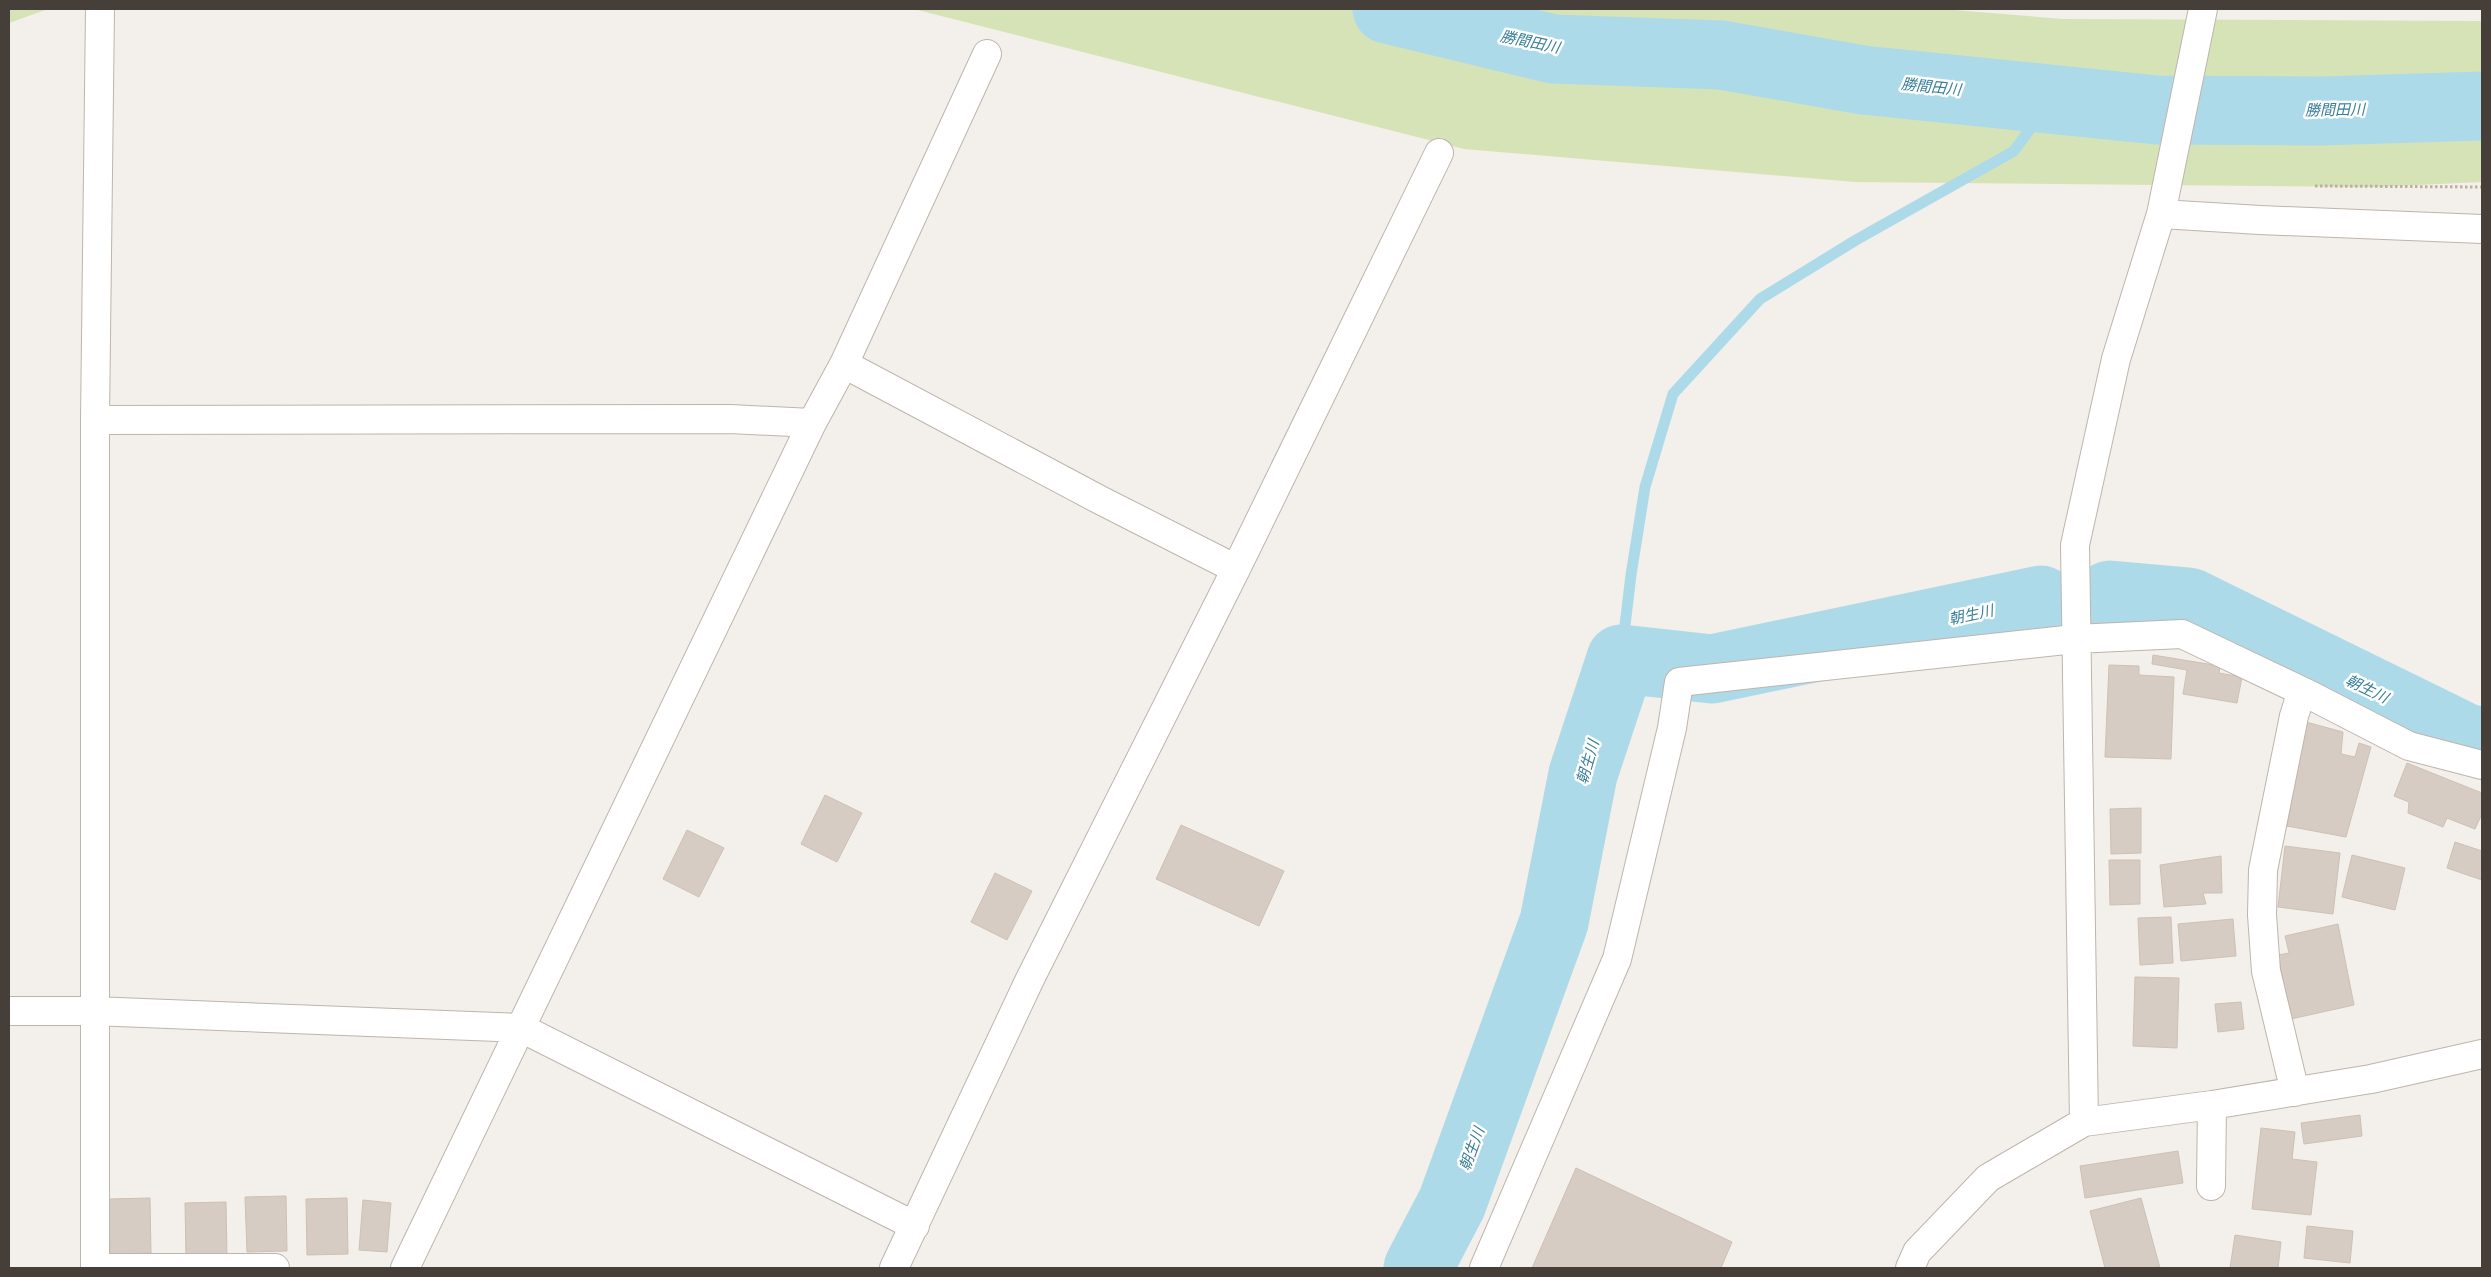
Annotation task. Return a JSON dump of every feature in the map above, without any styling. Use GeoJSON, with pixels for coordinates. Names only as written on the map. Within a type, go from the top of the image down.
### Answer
{"type":"FeatureCollection","features":[{"type":"Feature","properties":{"kind":"street"},"geometry":{"type":"LineString","coordinates":[[100,9],[95,420],[95,1268],[275,1268]]}},
{"type":"Feature","properties":{"kind":"street"},"geometry":{"type":"LineString","coordinates":[[2084,1122],[2075,545],[2116,358],[2161,214],[2203,9]]}},
{"type":"Feature","properties":{"kind":"street"},"geometry":{"type":"LineString","coordinates":[[405,1268],[812,423],[844,364],[987,54]]}},
{"type":"Feature","properties":{"kind":"street"},"geometry":{"type":"LineString","coordinates":[[894,1268],[1034,970],[1236,569],[1439,153]]}},
{"type":"Feature","properties":{"kind":"street"},"geometry":{"type":"LineString","coordinates":[[2161,214],[2482,229]]}},
{"type":"Feature","properties":{"kind":"street"},"geometry":{"type":"LineString","coordinates":[[844,364],[1102,501],[1236,569]]}},
{"type":"Feature","properties":{"kind":"street"},"geometry":{"type":"LineString","coordinates":[[95,420],[730,419],[812,423]]}},
{"type":"Feature","properties":{"kind":"street"},"geometry":{"type":"LineString","coordinates":[[1484,1268],[1616,959],[1672,728],[1679,682],[2075,639],[2182,634],[2302,691],[2409,746],[2482,765]]}},
{"type":"Feature","properties":{"kind":"street"},"geometry":{"type":"LineString","coordinates":[[2294,1092],[2266,972],[2262,915],[2263,870],[2294,716],[2302,691]]}},
{"type":"Feature","properties":{"kind":"street"},"geometry":{"type":"LineString","coordinates":[[9,1011],[94,1011],[521,1028],[915,1226]]}},
{"type":"Feature","properties":{"kind":"street"},"geometry":{"type":"LineString","coordinates":[[1910,1268],[1917,1252],[1988,1178],[2084,1122],[2294,1092],[2370,1079],[2482,1054]]}},
{"type":"Feature","properties":{"kind":"street"},"geometry":{"type":"LineString","coordinates":[[2211,1186],[2212,1105]]}},
{"type":"Feature","properties":{"kind":"green space"},"geometry":{"type":"Polygon","coordinates":[[[9,9],[48,9],[9,23],[9,9]]]}},
{"type":"Feature","properties":{"kind":"green space"},"geometry":{"type":"Polygon","coordinates":[[[914,9],[1942,9],[2063,19],[2482,21],[2482,182],[2372,187],[1855,182],[1464,149],[914,9]]]}},
{"type":"Feature","properties":{"kind":"building"},"geometry":{"type":"Polygon","coordinates":[[[2153,655],[2220,666],[2219,673],[2242,677],[2237,703],[2183,694],[2187,670],[2152,664],[2153,655]]]}},
{"type":"Feature","properties":{"kind":"building"},"geometry":{"type":"Polygon","coordinates":[[[2109,665],[2139,666],[2139,675],[2174,677],[2171,759],[2105,757],[2109,665]]]}},
{"type":"Feature","properties":{"kind":"building"},"geometry":{"type":"Polygon","coordinates":[[[2306,722],[2343,732],[2341,754],[2355,757],[2359,743],[2371,747],[2346,837],[2287,826],[2306,722]]]}},
{"type":"Feature","properties":{"kind":"building"},"geometry":{"type":"Polygon","coordinates":[[[2407,763],[2482,793],[2482,816],[2475,829],[2447,818],[2443,827],[2408,813],[2409,802],[2394,796],[2407,763]]]}},
{"type":"Feature","properties":{"kind":"building"},"geometry":{"type":"Polygon","coordinates":[[[825,795],[862,813],[837,862],[801,844],[825,795]]]}},
{"type":"Feature","properties":{"kind":"building"},"geometry":{"type":"Polygon","coordinates":[[[2141,808],[2141,853],[2111,854],[2110,809],[2141,808]]]}},
{"type":"Feature","properties":{"kind":"building"},"geometry":{"type":"Polygon","coordinates":[[[1181,825],[1284,871],[1259,926],[1156,879],[1181,825]]]}},
{"type":"Feature","properties":{"kind":"building"},"geometry":{"type":"Polygon","coordinates":[[[687,830],[724,848],[699,897],[663,879],[687,830]]]}},
{"type":"Feature","properties":{"kind":"building"},"geometry":{"type":"Polygon","coordinates":[[[2455,842],[2482,851],[2482,880],[2447,868],[2455,842]]]}},
{"type":"Feature","properties":{"kind":"building"},"geometry":{"type":"Polygon","coordinates":[[[2285,846],[2340,853],[2333,914],[2278,907],[2285,846]]]}},
{"type":"Feature","properties":{"kind":"building"},"geometry":{"type":"Polygon","coordinates":[[[2352,855],[2405,868],[2395,910],[2342,897],[2352,855]]]}},
{"type":"Feature","properties":{"kind":"building"},"geometry":{"type":"Polygon","coordinates":[[[2221,856],[2222,893],[2203,893],[2206,904],[2164,907],[2160,865],[2221,856]]]}},
{"type":"Feature","properties":{"kind":"building"},"geometry":{"type":"Polygon","coordinates":[[[2109,860],[2140,860],[2140,904],[2110,905],[2109,860]]]}},
{"type":"Feature","properties":{"kind":"building"},"geometry":{"type":"Polygon","coordinates":[[[995,873],[1032,891],[1007,940],[971,922],[995,873]]]}},
{"type":"Feature","properties":{"kind":"building"},"geometry":{"type":"Polygon","coordinates":[[[2171,917],[2173,963],[2140,965],[2138,918],[2171,917]]]}},
{"type":"Feature","properties":{"kind":"building"},"geometry":{"type":"Polygon","coordinates":[[[2233,919],[2236,956],[2181,961],[2178,924],[2233,919]]]}},
{"type":"Feature","properties":{"kind":"building"},"geometry":{"type":"Polygon","coordinates":[[[2338,924],[2354,1005],[2291,1019],[2278,955],[2289,953],[2285,936],[2338,924]]]}},
{"type":"Feature","properties":{"kind":"building"},"geometry":{"type":"Polygon","coordinates":[[[2135,977],[2179,978],[2177,1048],[2133,1046],[2135,977]]]}},
{"type":"Feature","properties":{"kind":"building"},"geometry":{"type":"Polygon","coordinates":[[[2241,1002],[2244,1029],[2218,1032],[2215,1004],[2241,1002]]]}},
{"type":"Feature","properties":{"kind":"building"},"geometry":{"type":"Polygon","coordinates":[[[2360,1115],[2362,1136],[2304,1144],[2301,1123],[2360,1115]]]}},
{"type":"Feature","properties":{"kind":"building"},"geometry":{"type":"Polygon","coordinates":[[[2261,1128],[2295,1132],[2292,1159],[2317,1162],[2311,1215],[2252,1209],[2261,1128]]]}},
{"type":"Feature","properties":{"kind":"building"},"geometry":{"type":"Polygon","coordinates":[[[2178,1151],[2183,1183],[2085,1198],[2080,1166],[2178,1151]]]}},
{"type":"Feature","properties":{"kind":"building"},"geometry":{"type":"Polygon","coordinates":[[[1576,1168],[1732,1242],[1721,1268],[1532,1268],[1576,1168]]]}},
{"type":"Feature","properties":{"kind":"building"},"geometry":{"type":"Polygon","coordinates":[[[286,1196],[287,1251],[247,1252],[245,1197],[286,1196]]]}},
{"type":"Feature","properties":{"kind":"building"},"geometry":{"type":"Polygon","coordinates":[[[150,1198],[151,1253],[110,1254],[109,1199],[150,1198]]]}},
{"type":"Feature","properties":{"kind":"building"},"geometry":{"type":"Polygon","coordinates":[[[347,1198],[348,1254],[307,1255],[306,1199],[347,1198]]]}},
{"type":"Feature","properties":{"kind":"building"},"geometry":{"type":"Polygon","coordinates":[[[2141,1198],[2160,1268],[2105,1268],[2090,1211],[2141,1198]]]}},
{"type":"Feature","properties":{"kind":"building"},"geometry":{"type":"Polygon","coordinates":[[[363,1200],[391,1203],[387,1252],[359,1250],[363,1200]]]}},
{"type":"Feature","properties":{"kind":"building"},"geometry":{"type":"Polygon","coordinates":[[[226,1202],[227,1258],[186,1259],[185,1203],[226,1202]]]}},
{"type":"Feature","properties":{"kind":"building"},"geometry":{"type":"Polygon","coordinates":[[[2307,1226],[2353,1231],[2350,1263],[2304,1258],[2307,1226]]]}},
{"type":"Feature","properties":{"kind":"building"},"geometry":{"type":"Polygon","coordinates":[[[2235,1235],[2281,1242],[2278,1268],[2230,1268],[2235,1235]]]}},
{"type":"Feature","properties":{"kind":"waterway","name":"勝間田川"},"geometry":{"type":"LineString","coordinates":[[1387,9],[1553,49],[1721,55],[1863,80],[2157,110],[2322,111],[2482,106]]}},
{"type":"Feature","properties":{"kind":"waterway"},"geometry":{"type":"LineString","coordinates":[[1621,659],[1631,575],[1645,487],[1673,394],[1760,299],[1856,240],[2014,151],[2052,99]]}},
{"type":"Feature","properties":{"kind":"waterway","name":"朝生川"},"geometry":{"type":"LineString","coordinates":[[2110,595],[2189,602],[2468,739],[2482,741]]}},
{"type":"Feature","properties":{"kind":"waterway","name":"朝生川"},"geometry":{"type":"LineString","coordinates":[[1418,1268],[1452,1203],[1554,922],[1583,774],[1621,659],[1712,669],[2041,600]]}}]}
